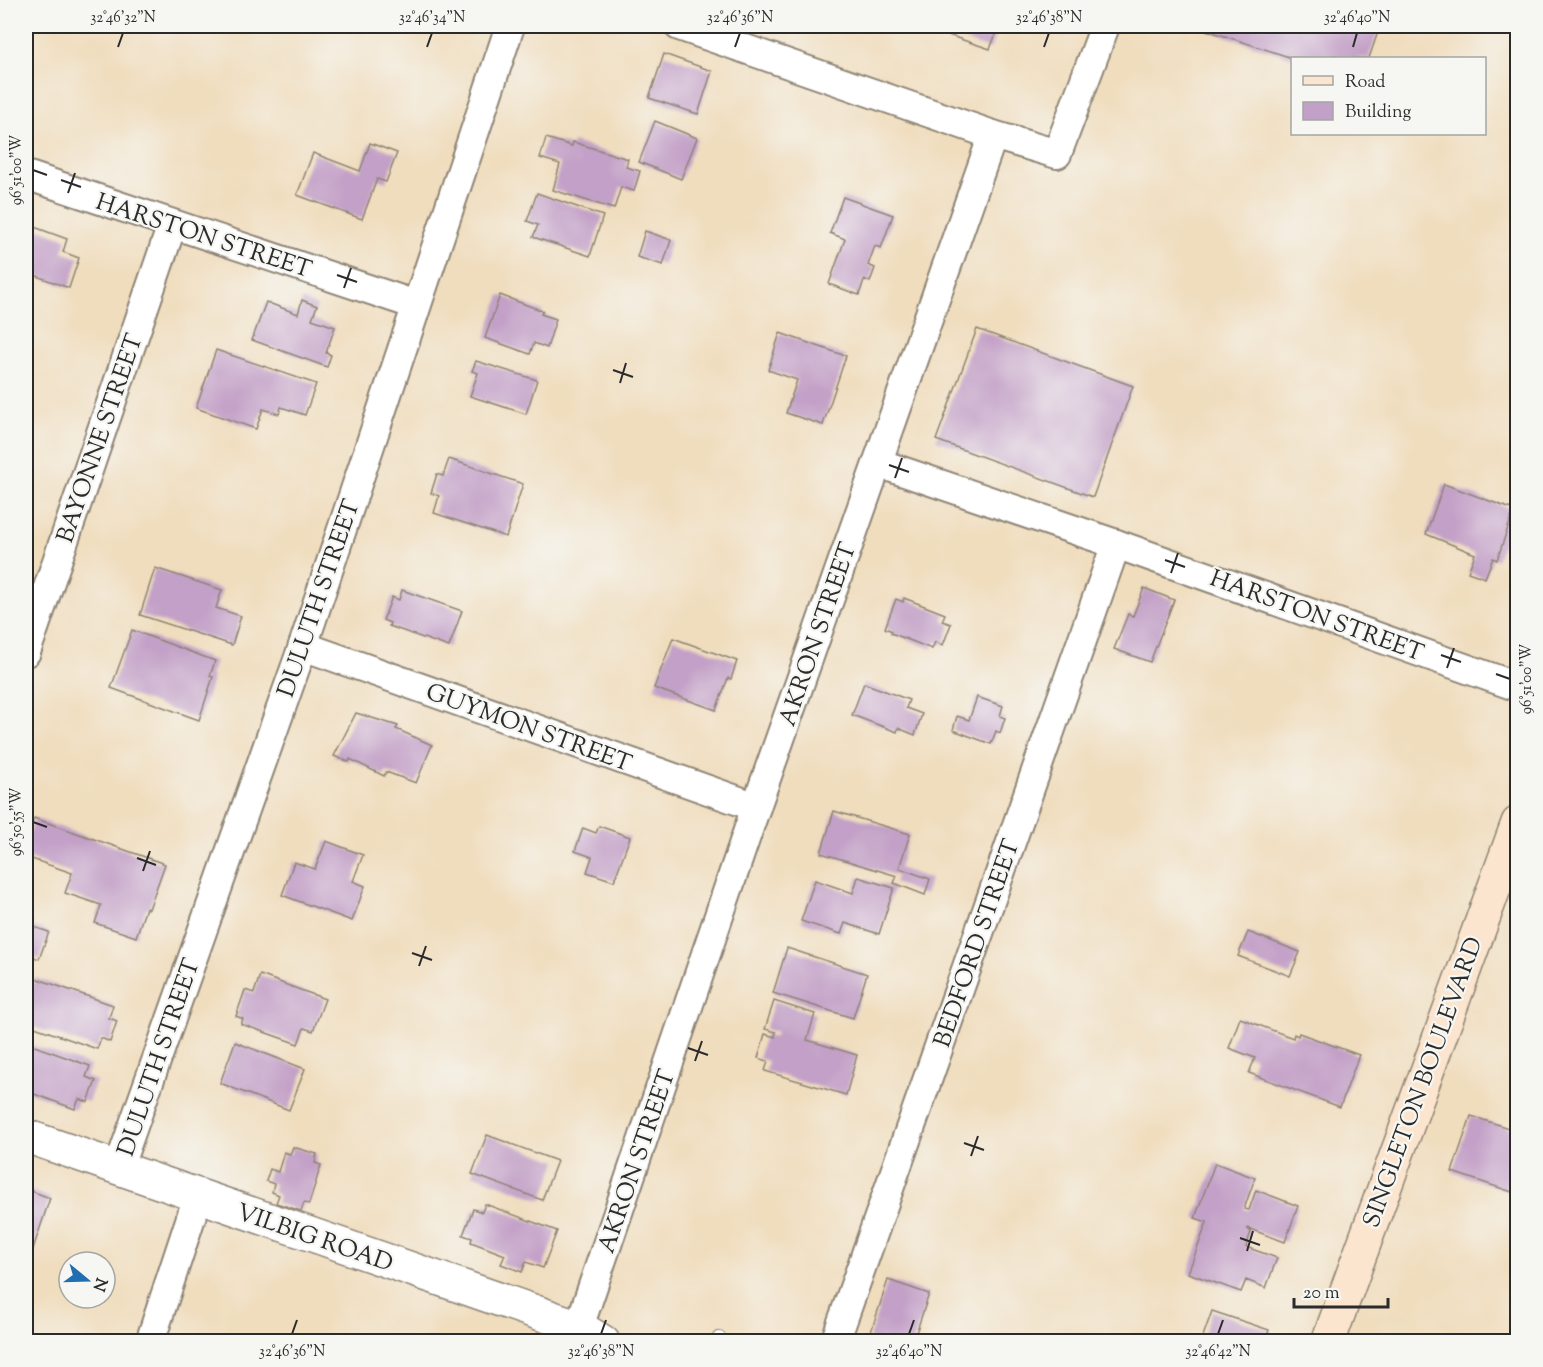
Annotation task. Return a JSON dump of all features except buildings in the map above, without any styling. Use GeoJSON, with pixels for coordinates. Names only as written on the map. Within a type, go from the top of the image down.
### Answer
{"type":"FeatureCollection","features":[{"type":"Feature","properties":{"kind":"main road","name":"SINGLETON BOULEVARD"},"geometry":{"type":"LineString","coordinates":[[1328,1341],[1518,823]]}},
{"type":"Feature","properties":{"kind":"street","name":"DULUTH STREET"},"geometry":{"type":"LineString","coordinates":[[118,1169],[303,646],[510,26]]}},
{"type":"Feature","properties":{"kind":"street"},"geometry":{"type":"LineString","coordinates":[[679,26],[993,135],[1057,154],[1105,26]]}},
{"type":"Feature","properties":{"kind":"street","name":"AKRON STREET"},"geometry":{"type":"LineString","coordinates":[[591,1334],[756,807],[993,135]]}},
{"type":"Feature","properties":{"kind":"street","name":"HARSTON STREET"},"geometry":{"type":"LineString","coordinates":[[26,175],[416,305]]}},
{"type":"Feature","properties":{"kind":"street","name":"BAYONNE STREET"},"geometry":{"type":"LineString","coordinates":[[26,651],[172,225]]}},
{"type":"Feature","properties":{"kind":"street","name":"HARSTON STREET"},"geometry":{"type":"LineString","coordinates":[[878,463],[1116,543],[1518,687]]}},
{"type":"Feature","properties":{"kind":"street","name":"BEDFORD STREET"},"geometry":{"type":"LineString","coordinates":[[835,1341],[1116,543]]}},
{"type":"Feature","properties":{"kind":"street","name":"GUYMON STREET"},"geometry":{"type":"LineString","coordinates":[[303,646],[756,807]]}},
{"type":"Feature","properties":{"kind":"street","name":"VILBIG ROAD"},"geometry":{"type":"LineString","coordinates":[[26,1136],[591,1334]]}},
{"type":"Feature","properties":{"kind":"street"},"geometry":{"type":"LineString","coordinates":[[150,1341],[198,1196]]}}]}
